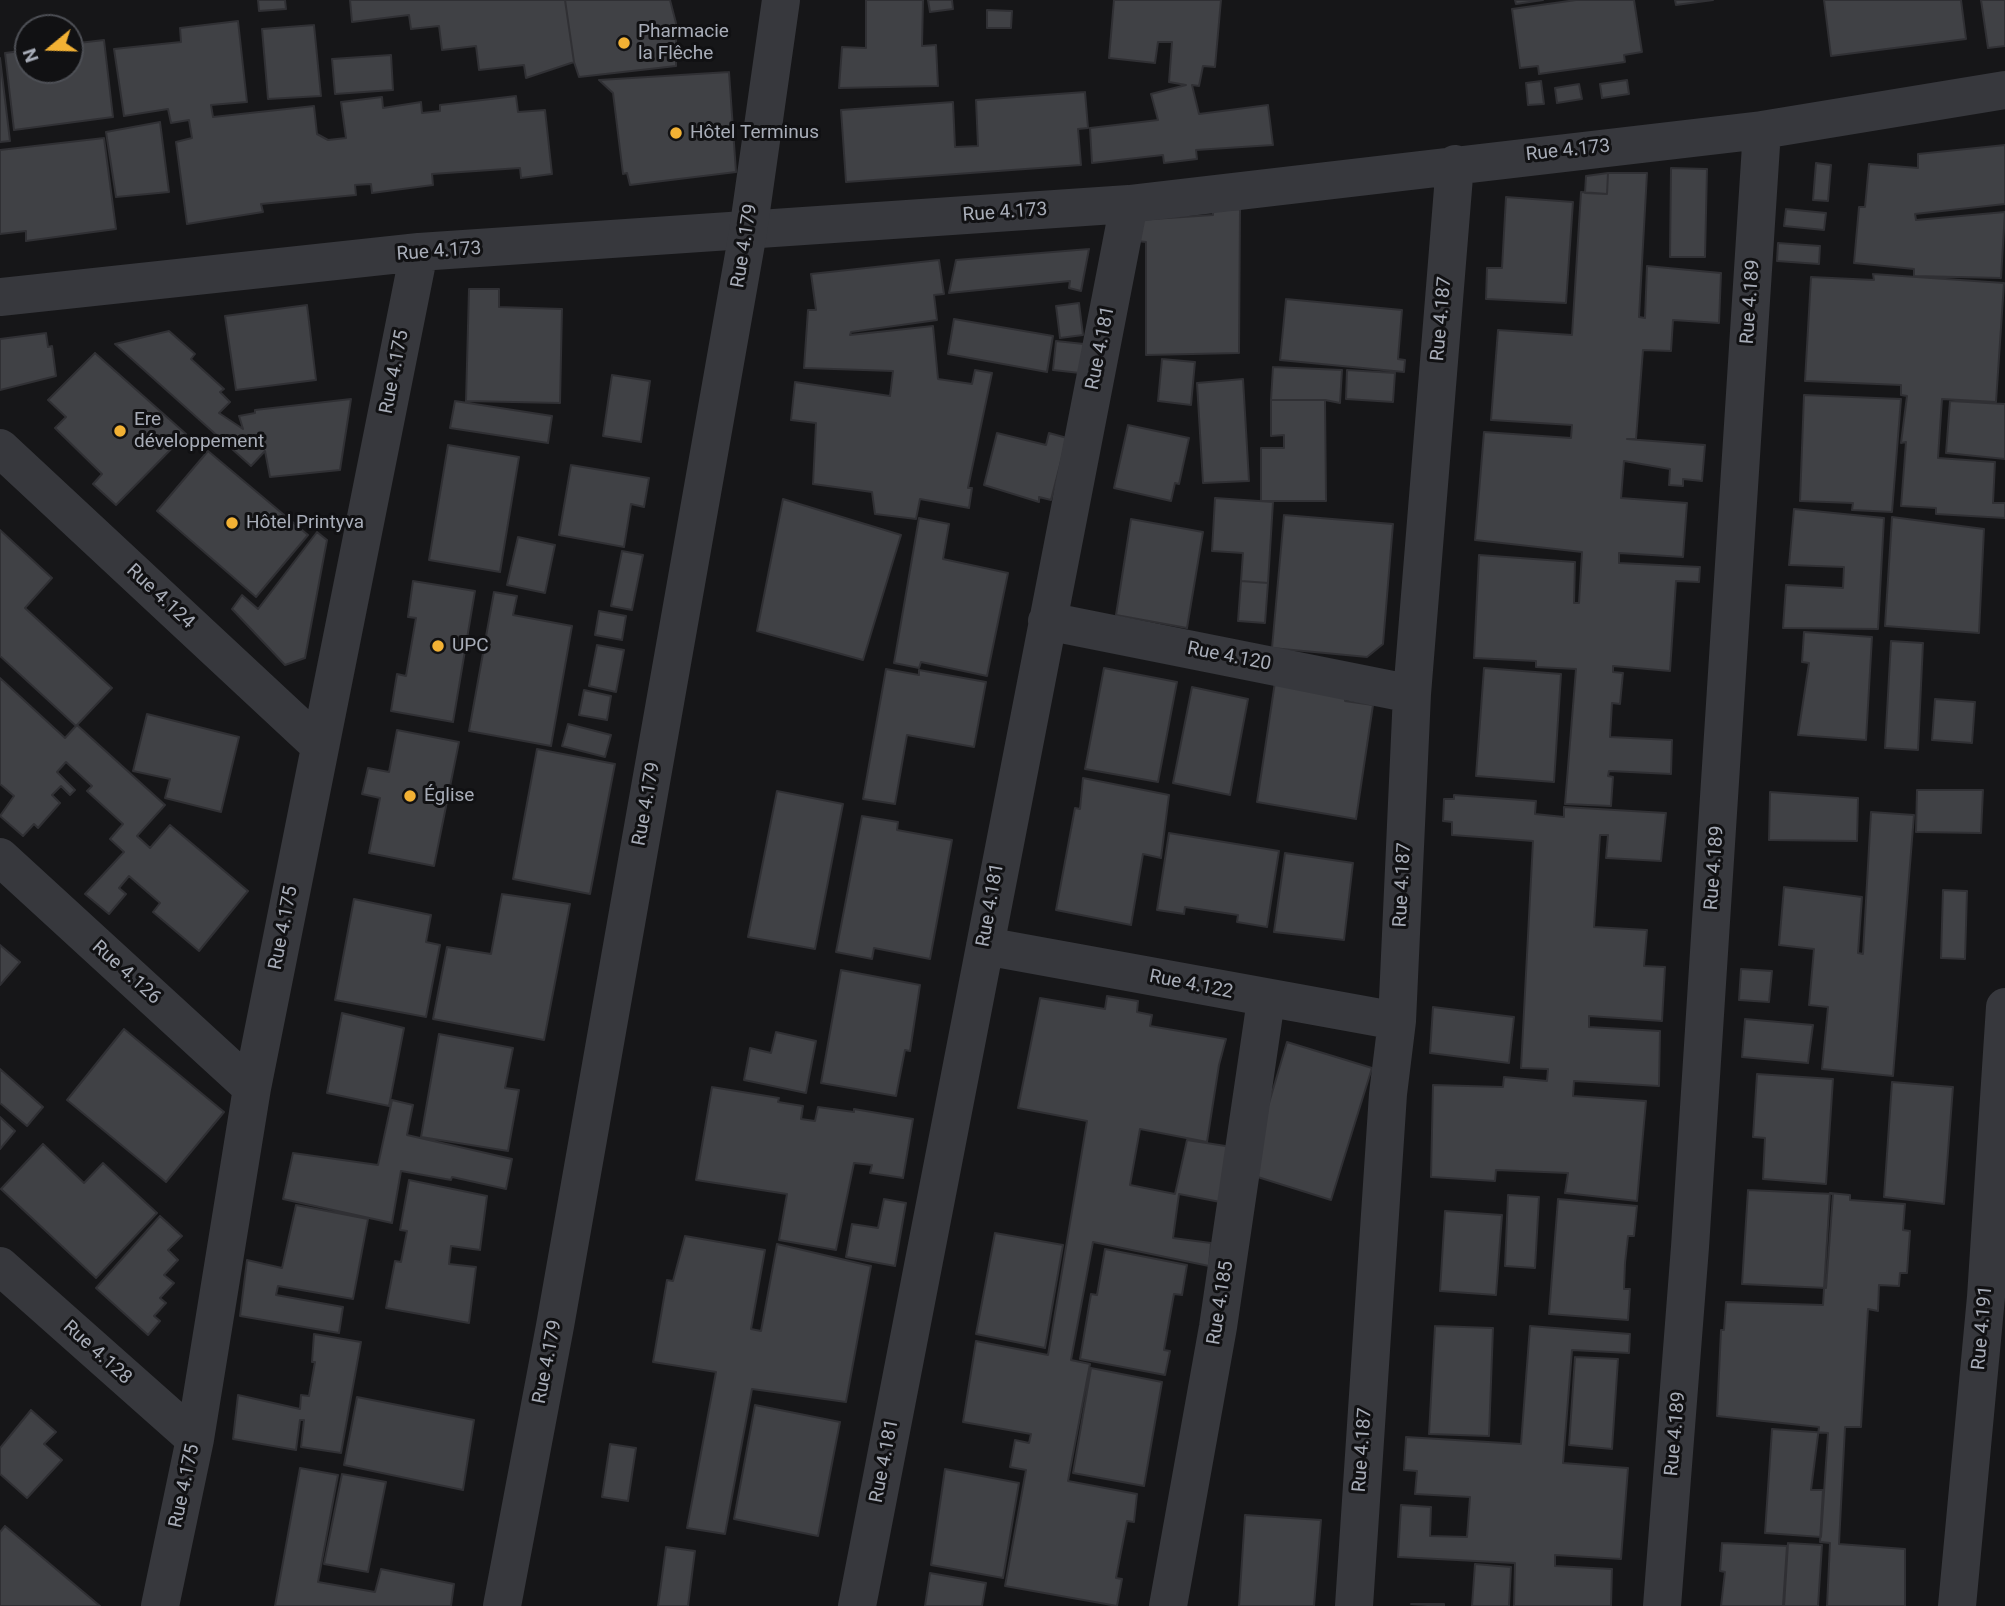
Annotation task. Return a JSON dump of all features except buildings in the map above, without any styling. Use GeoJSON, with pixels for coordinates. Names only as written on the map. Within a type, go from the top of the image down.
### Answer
{"type":"FeatureCollection","features":[{"type":"Feature","properties":{"kind":"street","name":"Rue 4.179"},"geometry":{"type":"LineString","coordinates":[[502,1606],[555,1326],[748,232],[781,0]]}},
{"type":"Feature","properties":{"kind":"street","name":"Rue 4.173"},"geometry":{"type":"LineString","coordinates":[[0,298],[419,252],[748,232],[1129,204],[1762,130],[2005,90]]}},
{"type":"Feature","properties":{"kind":"street","name":"Rue 4.189"},"geometry":{"type":"LineString","coordinates":[[1662,1606],[1690,1247],[1762,130]]}},
{"type":"Feature","properties":{"kind":"street","name":"Rue 4.187"},"geometry":{"type":"LineString","coordinates":[[1354,1606],[1387,1107],[1397,1021],[1412,694],[1455,164]]}},
{"type":"Feature","properties":{"kind":"street","name":"Rue 4.181"},"geometry":{"type":"LineString","coordinates":[[856,1606],[1129,204]]}},
{"type":"Feature","properties":{"kind":"street","name":"Rue 4.175"},"geometry":{"type":"LineString","coordinates":[[160,1606],[195,1440],[252,1088],[419,252]]}},
{"type":"Feature","properties":{"kind":"street","name":"Rue 4.124"},"geometry":{"type":"LineString","coordinates":[[0,448],[320,746]]}},
{"type":"Feature","properties":{"kind":"street","name":"Rue 4.120"},"geometry":{"type":"LineString","coordinates":[[1047,621],[1412,694]]}},
{"type":"Feature","properties":{"kind":"street","name":"Rue 4.126"},"geometry":{"type":"LineString","coordinates":[[0,857],[252,1088]]}},
{"type":"Feature","properties":{"kind":"street","name":"Rue 4.122"},"geometry":{"type":"LineString","coordinates":[[985,946],[1266,1000],[1397,1021]]}},
{"type":"Feature","properties":{"kind":"street","name":"Rue 4.185"},"geometry":{"type":"LineString","coordinates":[[1168,1606],[1218,1327],[1266,1000]]}},
{"type":"Feature","properties":{"kind":"street","name":"Rue 4.191"},"geometry":{"type":"LineString","coordinates":[[1957,1606],[1986,1297],[2005,1007]]}},
{"type":"Feature","properties":{"kind":"street","name":"Rue 4.128"},"geometry":{"type":"LineString","coordinates":[[0,1266],[195,1440]]}},
{"type":"Feature","properties":{"kind":"place","name":"Pharmacie la Flêche"},"geometry":{"type":"Point","coordinates":[624,43]}},
{"type":"Feature","properties":{"kind":"place","name":"Hôtel Terminus"},"geometry":{"type":"Point","coordinates":[676,133]}},
{"type":"Feature","properties":{"kind":"place","name":"Ere développement"},"geometry":{"type":"Point","coordinates":[120,431]}},
{"type":"Feature","properties":{"kind":"place","name":"Hôtel Printyva"},"geometry":{"type":"Point","coordinates":[232,523]}},
{"type":"Feature","properties":{"kind":"place","name":"UPC"},"geometry":{"type":"Point","coordinates":[438,646]}},
{"type":"Feature","properties":{"kind":"place","name":"Église"},"geometry":{"type":"Point","coordinates":[410,796]}}]}
